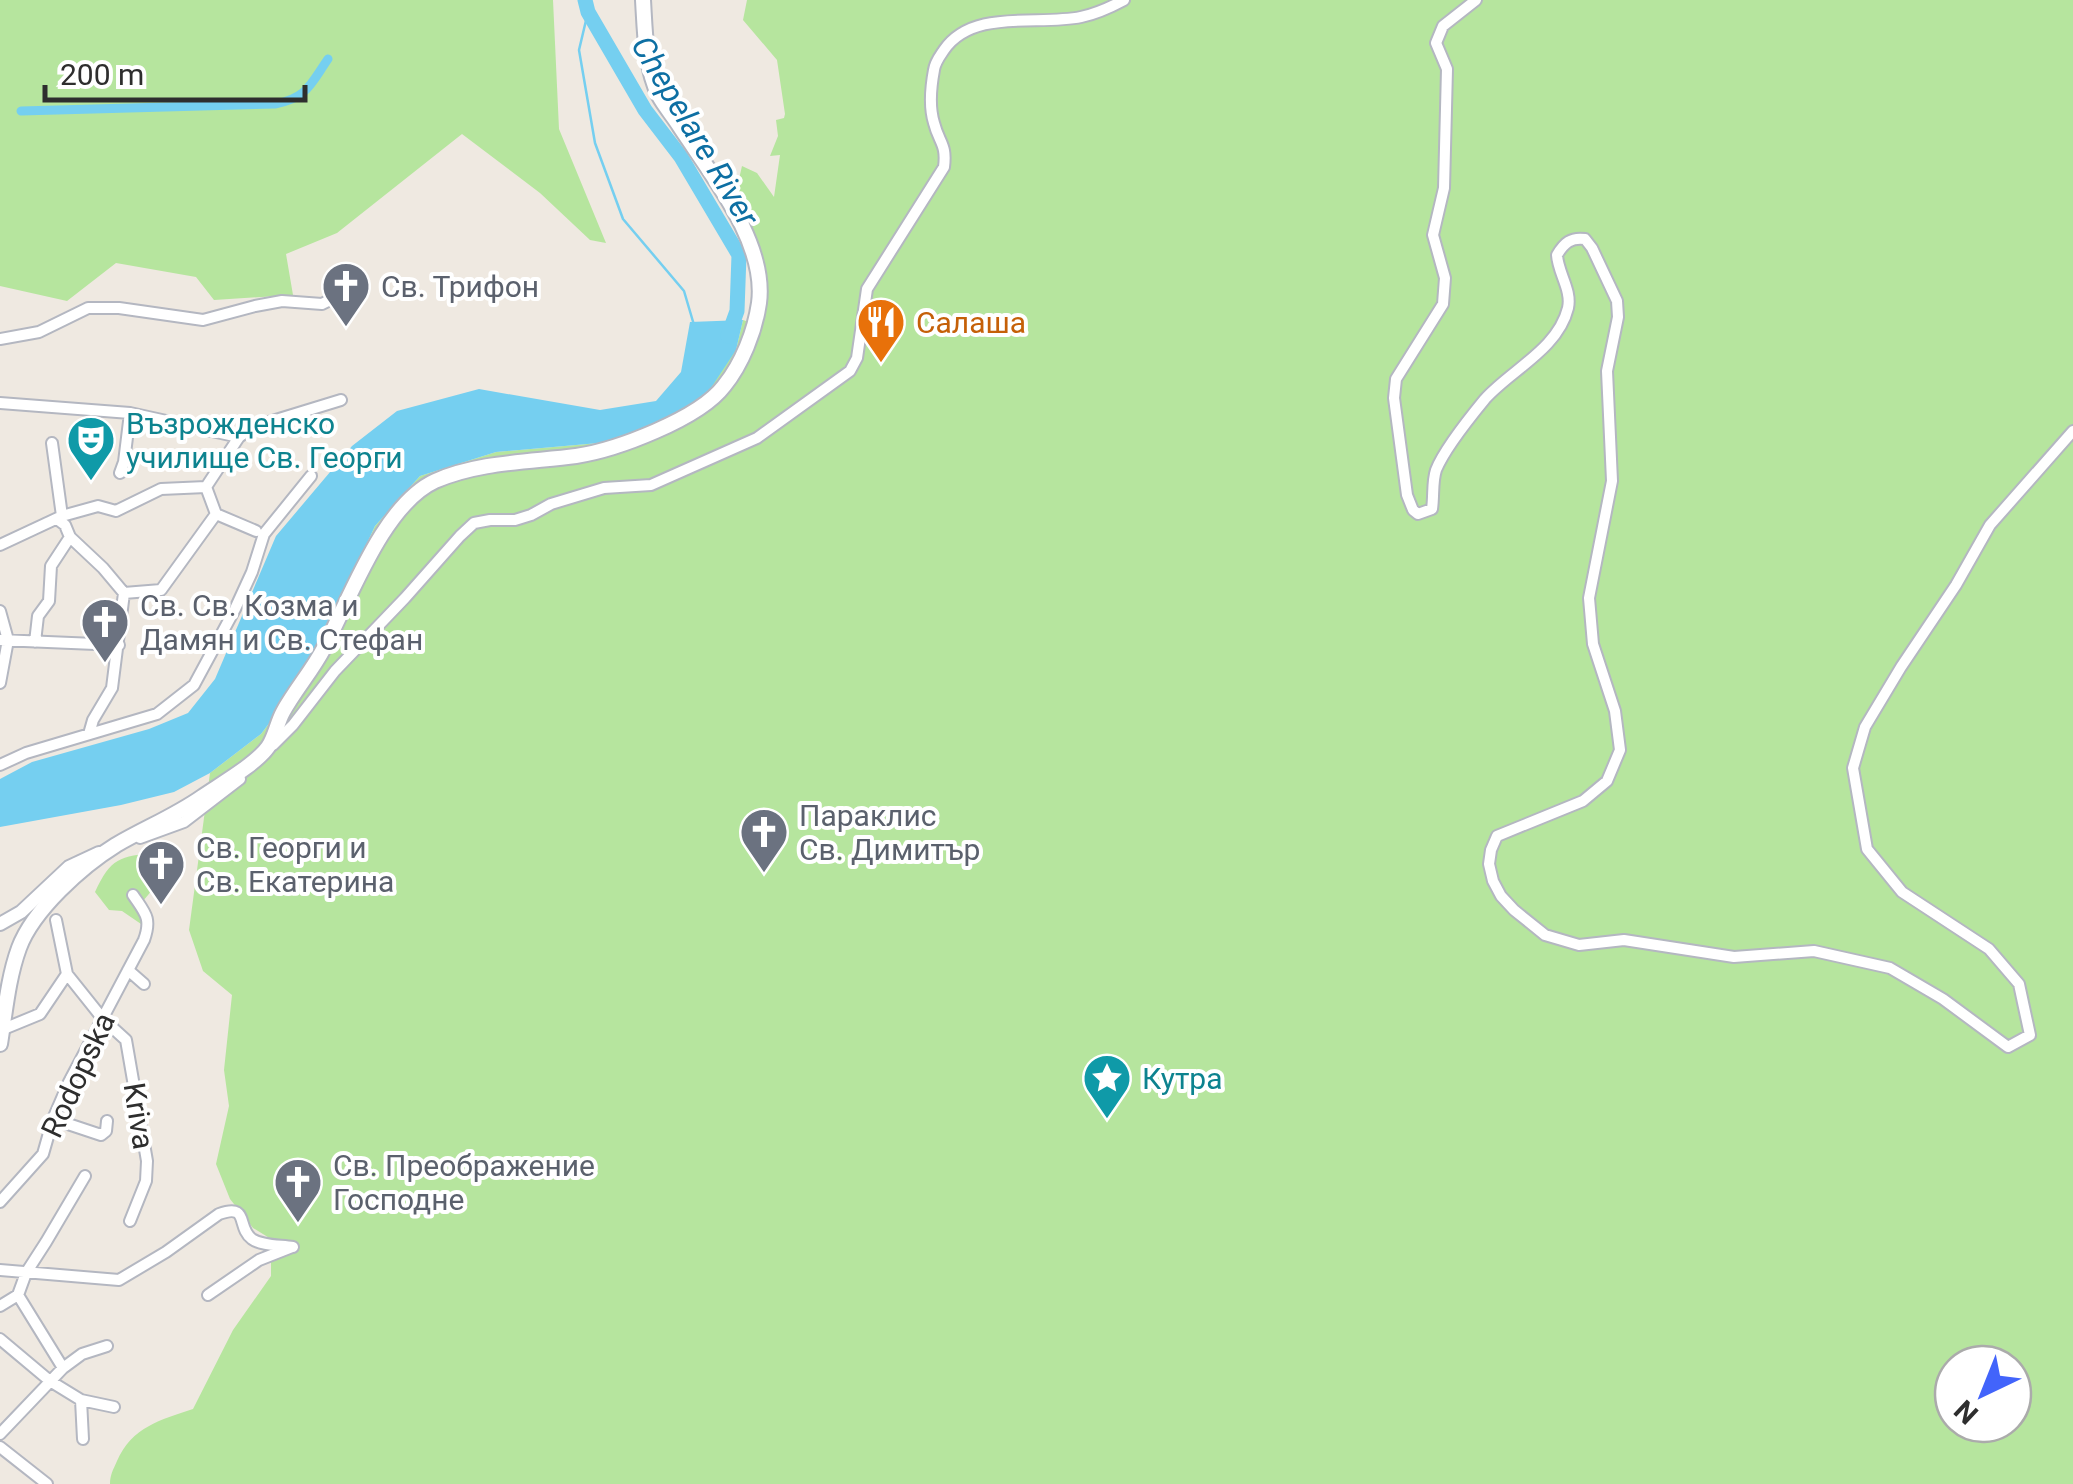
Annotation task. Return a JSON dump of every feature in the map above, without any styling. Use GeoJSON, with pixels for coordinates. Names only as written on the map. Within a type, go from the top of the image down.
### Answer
{"type":"FeatureCollection","features":[{"type":"Feature","properties":{"kind":"main road"},"geometry":{"type":"LineString","coordinates":[[1,1035],[14,964],[30,926],[76,877],[115,846],[178,813],[242,770],[268,747],[380,538],[416,492],[464,471],[581,455],[644,436],[708,402],[724,387],[742,358],[759,303],[760,270],[744,230],[660,98],[647,62],[643,0]]}},
{"type":"Feature","properties":{"kind":"street"},"geometry":{"type":"LineString","coordinates":[[0,924],[20,912],[75,862],[184,822],[245,774],[474,523],[515,520],[604,488],[651,485],[756,438],[850,371],[857,358],[867,289],[944,167],[946,151],[933,122],[932,95],[934,65],[948,44],[970,28],[990,23],[1084,16],[1124,0]]}},
{"type":"Feature","properties":{"kind":"street"},"geometry":{"type":"LineString","coordinates":[[1476,0],[1443,26],[1436,44],[1448,69],[1444,188],[1433,236],[1444,278],[1443,304],[1404,363],[1396,380],[1394,398],[1407,495],[1413,510],[1418,514],[1432,509],[1434,478],[1443,456],[1486,399],[1542,349],[1560,325],[1569,300],[1557,255],[1569,241],[1575,237],[1585,239],[1617,301],[1618,316],[1607,370],[1612,481],[1589,598],[1593,644],[1615,711],[1620,750],[1607,781],[1583,801],[1497,836],[1488,864],[1501,896],[1546,935],[1579,946],[1624,940],[1734,957],[1814,950],[1890,968],[2008,1046],[2030,1035],[2019,984],[1989,949],[1902,892],[1867,849],[1853,768],[1865,728],[1990,525],[2073,431]]}},
{"type":"Feature","properties":{"kind":"street"},"geometry":{"type":"LineString","coordinates":[[0,340],[39,332],[88,308],[118,308],[204,320],[282,301],[322,304],[334,298]]}},
{"type":"Feature","properties":{"kind":"street"},"geometry":{"type":"LineString","coordinates":[[206,487],[239,437],[253,427],[341,400]]}},
{"type":"Feature","properties":{"kind":"street"},"geometry":{"type":"LineString","coordinates":[[0,403],[130,414],[239,437]]}},
{"type":"Feature","properties":{"kind":"street"},"geometry":{"type":"LineString","coordinates":[[120,472],[130,414]]}},
{"type":"Feature","properties":{"kind":"street"},"geometry":{"type":"LineString","coordinates":[[52,443],[59,518],[70,536],[124,592],[112,688],[93,720],[90,734]]}},
{"type":"Feature","properties":{"kind":"street"},"geometry":{"type":"LineString","coordinates":[[0,765],[157,714],[194,685],[236,609],[264,534],[311,476]]}},
{"type":"Feature","properties":{"kind":"street"},"geometry":{"type":"LineString","coordinates":[[206,487],[216,514],[256,531]]}},
{"type":"Feature","properties":{"kind":"street"},"geometry":{"type":"LineString","coordinates":[[0,545],[59,518],[98,506],[116,511],[161,489],[206,487]]}},
{"type":"Feature","properties":{"kind":"street"},"geometry":{"type":"LineString","coordinates":[[124,592],[161,590],[216,514]]}},
{"type":"Feature","properties":{"kind":"street"},"geometry":{"type":"LineString","coordinates":[[35,642],[38,616],[49,601],[51,566],[70,536]]}},
{"type":"Feature","properties":{"kind":"street"},"geometry":{"type":"LineString","coordinates":[[0,611],[4,640],[0,683]]}},
{"type":"Feature","properties":{"kind":"street"},"geometry":{"type":"LineString","coordinates":[[4,640],[119,645]]}},
{"type":"Feature","properties":{"kind":"street","name":"Rodopska"},"geometry":{"type":"LineString","coordinates":[[0,1202],[42,1154],[52,1120],[144,940],[150,926],[133,895]]}},
{"type":"Feature","properties":{"kind":"street"},"geometry":{"type":"LineString","coordinates":[[1,1035],[40,1014],[68,974],[56,920]]}},
{"type":"Feature","properties":{"kind":"street"},"geometry":{"type":"LineString","coordinates":[[128,970],[144,984]]}},
{"type":"Feature","properties":{"kind":"street","name":"Kriva"},"geometry":{"type":"LineString","coordinates":[[68,974],[102,1019],[126,1040],[147,1162],[146,1181],[130,1221]]}},
{"type":"Feature","properties":{"kind":"street"},"geometry":{"type":"LineString","coordinates":[[52,1120],[101,1135],[106,1131],[107,1121]]}},
{"type":"Feature","properties":{"kind":"street"},"geometry":{"type":"LineString","coordinates":[[0,1306],[18,1295],[26,1273],[84,1176]]}},
{"type":"Feature","properties":{"kind":"street"},"geometry":{"type":"LineString","coordinates":[[0,1270],[118,1280],[229,1210],[242,1218],[250,1238],[293,1247],[260,1260],[208,1295]]}},
{"type":"Feature","properties":{"kind":"street"},"geometry":{"type":"LineString","coordinates":[[18,1295],[63,1368]]}},
{"type":"Feature","properties":{"kind":"street"},"geometry":{"type":"LineString","coordinates":[[0,1339],[50,1381],[80,1400],[114,1407]]}},
{"type":"Feature","properties":{"kind":"street"},"geometry":{"type":"LineString","coordinates":[[0,1434],[63,1368],[82,1354],[106,1346]]}},
{"type":"Feature","properties":{"kind":"street"},"geometry":{"type":"LineString","coordinates":[[80,1400],[83,1439]]}},
{"type":"Feature","properties":{"kind":"street"},"geometry":{"type":"LineString","coordinates":[[0,1446],[47,1484]]}},
{"type":"Feature","properties":{"kind":"green space"},"geometry":{"type":"Polygon","coordinates":[[[0,0],[553,0],[559,129],[606,243],[590,240],[540,193],[462,134],[337,233],[286,254],[293,295],[214,300],[196,277],[116,263],[67,301],[0,286],[0,0]]]}},
{"type":"Feature","properties":{"kind":"green space"},"geometry":{"type":"Polygon","coordinates":[[[747,0],[2073,0],[2073,1484],[110,1484],[112,1472],[131,1440],[158,1421],[193,1409],[233,1330],[271,1276],[271,1239],[253,1228],[230,1199],[216,1164],[229,1106],[224,1070],[232,995],[203,971],[189,930],[210,773],[261,734],[306,675],[375,526],[420,476],[496,452],[610,442],[736,350],[743,320],[758,325],[763,289],[733,205],[742,166],[757,173],[774,197],[780,155],[770,156],[778,136],[776,120],[785,114],[777,60],[743,20],[747,0]]]}},
{"type":"Feature","properties":{"kind":"green space"},"geometry":{"type":"Polygon","coordinates":[[[157,853],[174,864],[143,901],[145,920],[141,924],[122,911],[109,910],[95,892],[106,872],[125,858],[157,853]]]}},
{"type":"Feature","properties":{"kind":"water"},"geometry":{"type":"Polygon","coordinates":[[[743,320],[736,350],[701,403],[666,422],[610,442],[496,452],[420,476],[375,526],[306,675],[261,734],[210,773],[174,792],[0,827],[0,779],[32,762],[149,729],[188,713],[215,679],[276,536],[352,446],[397,411],[479,389],[600,410],[656,401],[681,372],[690,322],[743,320]]]}},
{"type":"Feature","properties":{"kind":"waterway","name":"Chepelare River"},"geometry":{"type":"LineString","coordinates":[[585,0],[588,12],[645,110],[681,157],[739,255],[737,311],[728,336]]}},
{"type":"Feature","properties":{"kind":"waterway"},"geometry":{"type":"LineString","coordinates":[[588,12],[579,50],[595,143],[623,219],[684,291],[694,325]]}},
{"type":"Feature","properties":{"kind":"waterway"},"geometry":{"type":"LineString","coordinates":[[21,111],[275,104],[301,94],[328,59]]}},
{"type":"Feature","properties":{"kind":"place","name":"Св. Трифон"},"geometry":{"type":"Point","coordinates":[346,328]}},
{"type":"Feature","properties":{"kind":"place","name":"Салаша"},"geometry":{"type":"Point","coordinates":[881,364]}},
{"type":"Feature","properties":{"kind":"place","name":"Възрожденско училище Св. Георги"},"geometry":{"type":"Point","coordinates":[91,482]}},
{"type":"Feature","properties":{"kind":"place","name":"Св. Св. Козма и Дамян и Св. Стефан"},"geometry":{"type":"Point","coordinates":[105,664]}},
{"type":"Feature","properties":{"kind":"place","name":"Параклис Св. Димитър"},"geometry":{"type":"Point","coordinates":[764,874]}},
{"type":"Feature","properties":{"kind":"place","name":"Св. Георги и Св. Екатерина"},"geometry":{"type":"Point","coordinates":[161,906]}},
{"type":"Feature","properties":{"kind":"place","name":"Кутра"},"geometry":{"type":"Point","coordinates":[1107,1120]}},
{"type":"Feature","properties":{"kind":"place","name":"Св. Преображение Господне"},"geometry":{"type":"Point","coordinates":[298,1224]}}]}
